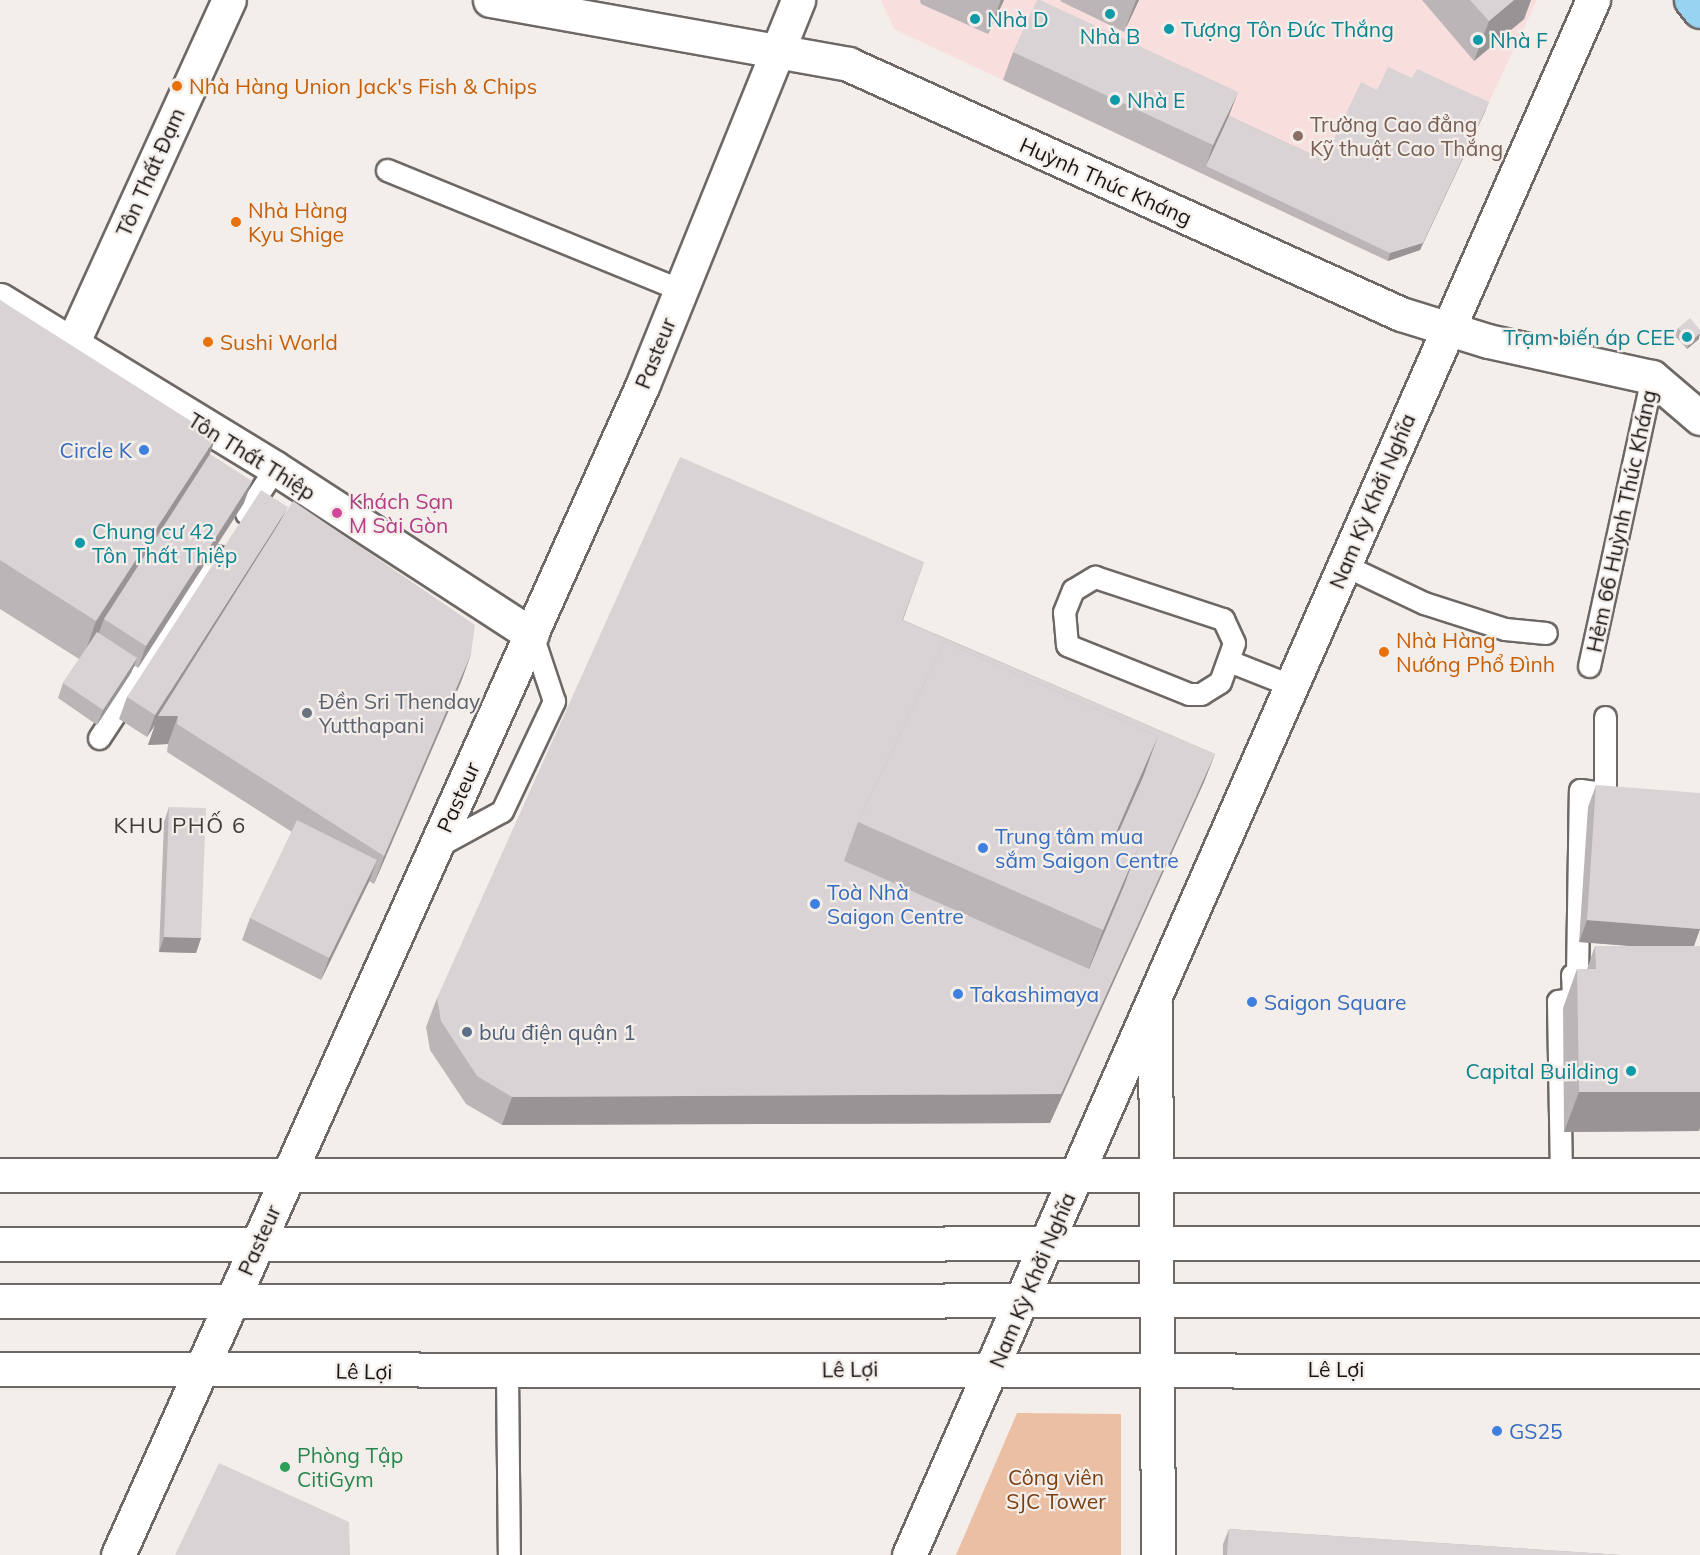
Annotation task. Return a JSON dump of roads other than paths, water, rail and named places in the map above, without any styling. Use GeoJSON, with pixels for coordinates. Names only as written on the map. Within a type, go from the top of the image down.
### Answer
{"type":"FeatureCollection","features":[{"type":"Feature","properties":{"kind":"main road"},"geometry":{"type":"LineString","coordinates":[[1691,0],[1700,11]]}},
{"type":"Feature","properties":{"kind":"street","name":"Tôn Thất Ðạm"},"geometry":{"type":"LineString","coordinates":[[72,344],[229,0]]}},
{"type":"Feature","properties":{"kind":"street","name":"Huỳnh Thúc Kháng"},"geometry":{"type":"LineString","coordinates":[[490,0],[777,48],[848,64],[1446,330],[1652,377],[1700,418]]}},
{"type":"Feature","properties":{"kind":"street","name":"Pasteur"},"geometry":{"type":"LineString","coordinates":[[118,1555],[532,635],[681,290],[798,0]]}},
{"type":"Feature","properties":{"kind":"street","name":"Nam Kỳ Khởi Nghĩa"},"geometry":{"type":"LineString","coordinates":[[909,1555],[1155,1004],[1290,685],[1593,0]]}},
{"type":"Feature","properties":{"kind":"street","name":"Tôn Thất Thiệp"},"geometry":{"type":"LineString","coordinates":[[0,300],[275,468],[532,635]]}},
{"type":"Feature","properties":{"kind":"street","name":"Nam Kỳ Khởi Nghĩa"},"geometry":{"type":"LineString","coordinates":[[1155,1004],[1158,1555]]}},
{"type":"Feature","properties":{"kind":"street"},"geometry":{"type":"LineString","coordinates":[[0,1175],[1700,1175]]}},
{"type":"Feature","properties":{"kind":"street"},"geometry":{"type":"LineString","coordinates":[[0,1244],[1700,1243]]}},
{"type":"Feature","properties":{"kind":"street"},"geometry":{"type":"LineString","coordinates":[[0,1301],[1700,1300]]}},
{"type":"Feature","properties":{"kind":"street","name":"Lê Lợi"},"geometry":{"type":"LineString","coordinates":[[0,1369],[201,1369],[507,1374],[994,1368],[1700,1371]]}},
{"type":"Feature","properties":{"kind":"lane"},"geometry":{"type":"LineString","coordinates":[[387,170],[681,290]]}},
{"type":"Feature","properties":{"kind":"lane","name":"Hẻm 66 Huỳnh Thúc Kháng"},"geometry":{"type":"LineString","coordinates":[[1590,666],[1652,377]]}},
{"type":"Feature","properties":{"kind":"lane"},"geometry":{"type":"LineString","coordinates":[[99,738],[275,468]]}},
{"type":"Feature","properties":{"kind":"lane"},"geometry":{"type":"LineString","coordinates":[[1344,565],[1424,603],[1505,629],[1546,633]]}},
{"type":"Feature","properties":{"kind":"lane"},"geometry":{"type":"LineString","coordinates":[[1095,577],[1223,620],[1233,632],[1229,661],[1212,689],[1189,694],[1077,654],[1066,645],[1064,612],[1074,590],[1095,577]]}},
{"type":"Feature","properties":{"kind":"lane"},"geometry":{"type":"LineString","coordinates":[[436,848],[502,811],[554,701],[532,635]]}},
{"type":"Feature","properties":{"kind":"lane"},"geometry":{"type":"LineString","coordinates":[[1229,661],[1290,685]]}},
{"type":"Feature","properties":{"kind":"lane"},"geometry":{"type":"LineString","coordinates":[[1577,975],[1580,790],[1605,793],[1605,717]]}},
{"type":"Feature","properties":{"kind":"lane"},"geometry":{"type":"LineString","coordinates":[[1561,1175],[1558,1001],[1573,999],[1572,975],[1625,975]]}},
{"type":"Feature","properties":{"kind":"lane"},"geometry":{"type":"LineString","coordinates":[[507,1374],[509,1555]]}},
{"type":"Feature","properties":{"kind":"place","name":"Nhà B"},"geometry":{"type":"Point","coordinates":[1110,14]}},
{"type":"Feature","properties":{"kind":"place","name":"Nhà D"},"geometry":{"type":"Point","coordinates":[975,19]}},
{"type":"Feature","properties":{"kind":"place","name":"Tượng Tôn Đức Thắng"},"geometry":{"type":"Point","coordinates":[1169,29]}},
{"type":"Feature","properties":{"kind":"place","name":"Nhà F"},"geometry":{"type":"Point","coordinates":[1478,40]}},
{"type":"Feature","properties":{"kind":"place","name":"Nhà Hàng Union Jack's Fish & Chips"},"geometry":{"type":"Point","coordinates":[177,86]}},
{"type":"Feature","properties":{"kind":"place","name":"Nhà E"},"geometry":{"type":"Point","coordinates":[1115,100]}},
{"type":"Feature","properties":{"kind":"place","name":"Trường Cao đẳng Kỹ thuật Cao Thắng"},"geometry":{"type":"Point","coordinates":[1298,136]}},
{"type":"Feature","properties":{"kind":"place","name":"Nhà Hàng Kyu Shige"},"geometry":{"type":"Point","coordinates":[236,222]}},
{"type":"Feature","properties":{"kind":"place","name":"Trạm biến áp CEE"},"geometry":{"type":"Point","coordinates":[1687,337]}},
{"type":"Feature","properties":{"kind":"place","name":"Sushi World"},"geometry":{"type":"Point","coordinates":[208,342]}},
{"type":"Feature","properties":{"kind":"place","name":"Circle K"},"geometry":{"type":"Point","coordinates":[144,450]}},
{"type":"Feature","properties":{"kind":"place","name":"Khách Sạn M Sài Gòn"},"geometry":{"type":"Point","coordinates":[337,513]}},
{"type":"Feature","properties":{"kind":"place","name":"Chung cư 42 Tôn Thất Thiệp"},"geometry":{"type":"Point","coordinates":[80,543]}},
{"type":"Feature","properties":{"kind":"place","name":"Nhà Hàng Nướng Phổ Đình"},"geometry":{"type":"Point","coordinates":[1384,652]}},
{"type":"Feature","properties":{"kind":"place","name":"Đền Sri Thenday Yutthapani"},"geometry":{"type":"Point","coordinates":[307,713]}},
{"type":"Feature","properties":{"kind":"place","name":"Trung tâm mua sắm Saigon Centre"},"geometry":{"type":"Point","coordinates":[983,848]}},
{"type":"Feature","properties":{"kind":"place","name":"Toà Nhà Saigon Centre"},"geometry":{"type":"Point","coordinates":[815,904]}},
{"type":"Feature","properties":{"kind":"place","name":"Takashimaya"},"geometry":{"type":"Point","coordinates":[958,994]}},
{"type":"Feature","properties":{"kind":"place","name":"Saigon Square"},"geometry":{"type":"Point","coordinates":[1252,1002]}},
{"type":"Feature","properties":{"kind":"place","name":"bưu điện quận 1"},"geometry":{"type":"Point","coordinates":[467,1032]}},
{"type":"Feature","properties":{"kind":"place","name":"Capital Building"},"geometry":{"type":"Point","coordinates":[1631,1071]}},
{"type":"Feature","properties":{"kind":"place","name":"GS25"},"geometry":{"type":"Point","coordinates":[1497,1431]}},
{"type":"Feature","properties":{"kind":"place","name":"Phòng Tập CitiGym"},"geometry":{"type":"Point","coordinates":[285,1467]}},
{"type":"Feature","properties":{"kind":"district","name":"KHU PHỐ 6"},"geometry":{"type":"Point","coordinates":[180,826]}},
{"type":"Feature","properties":{"kind":"park label","name":"Công viên SJC Tower"},"geometry":{"type":"Point","coordinates":[1056,1489]}}]}
